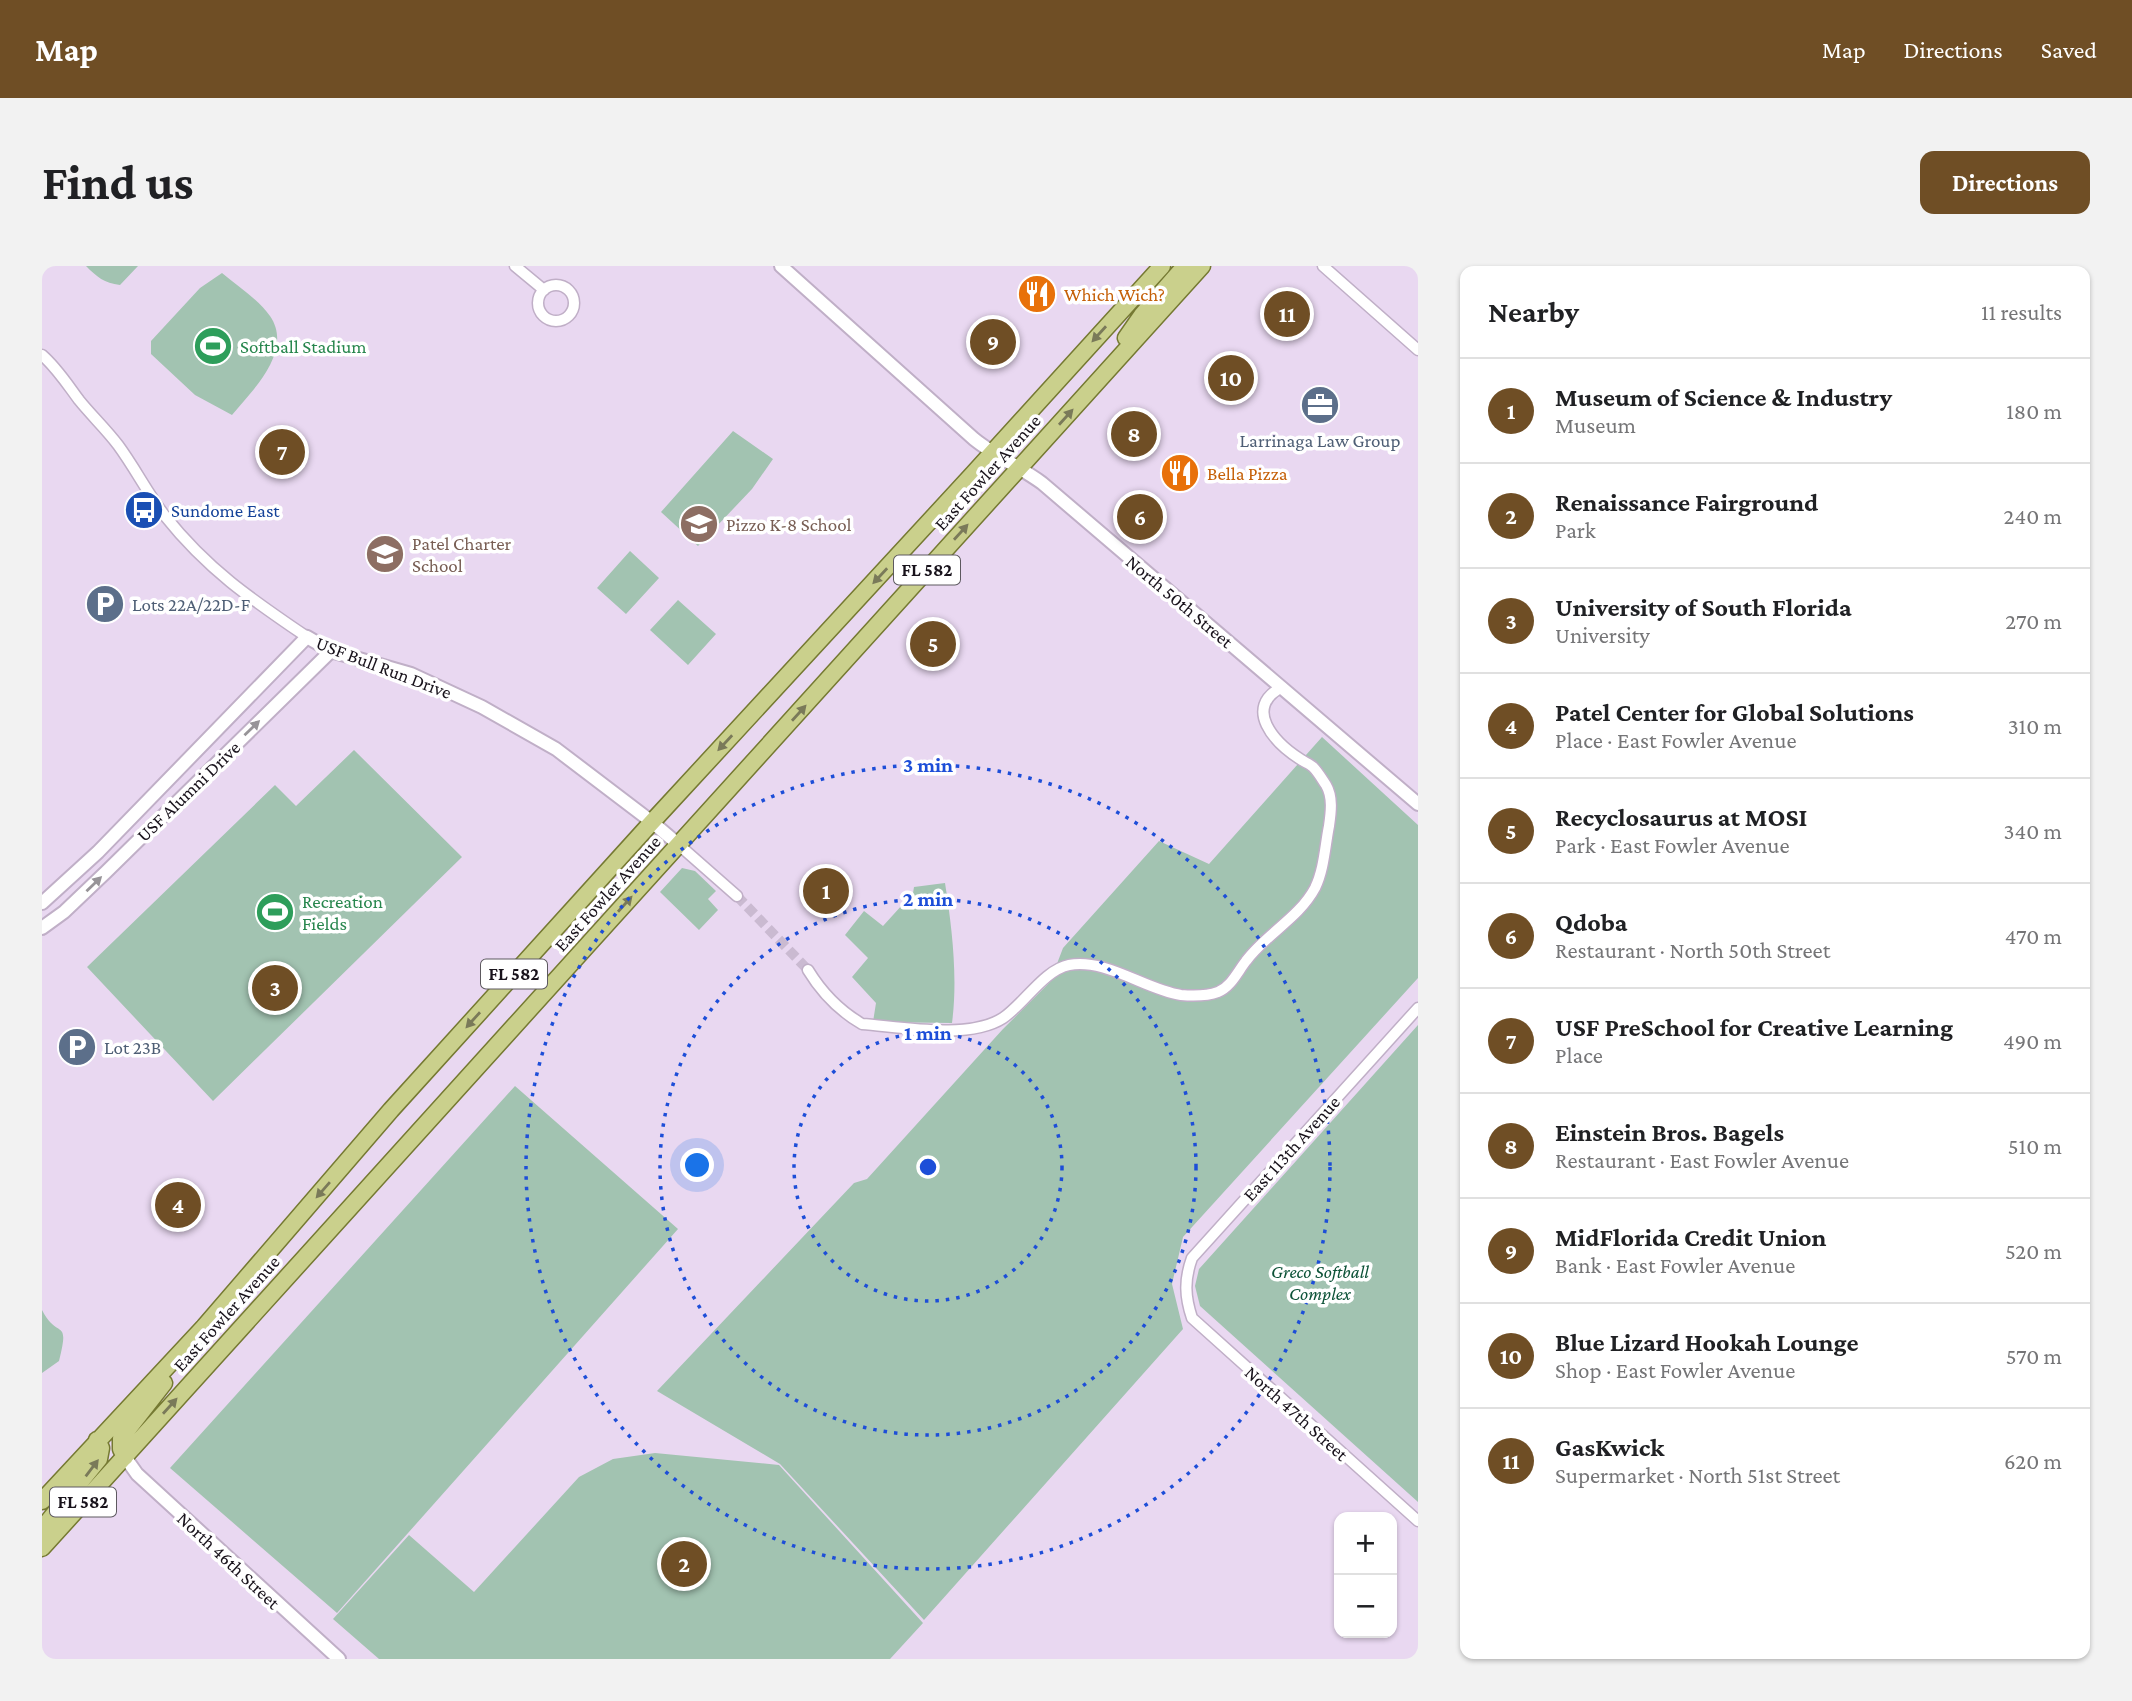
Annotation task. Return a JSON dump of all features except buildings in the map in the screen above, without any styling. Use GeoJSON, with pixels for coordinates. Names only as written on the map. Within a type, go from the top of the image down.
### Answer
{"type":"FeatureCollection","features":[{"type":"Feature","properties":{"kind":"main road","name":"East Fowler Avenue"},"geometry":{"type":"LineString","coordinates":[[42,1501],[204,1327],[391,1110],[652,822],[1162,266]]}},
{"type":"Feature","properties":{"kind":"main road"},"geometry":{"type":"LineString","coordinates":[[1093,386],[1142,315],[1185,266]]}},
{"type":"Feature","properties":{"kind":"main road","name":"East Fowler Avenue"},"geometry":{"type":"LineString","coordinates":[[42,1548],[1202,266]]}},
{"type":"Feature","properties":{"kind":"main road"},"geometry":{"type":"LineString","coordinates":[[125,1457],[121,1449],[121,1438],[191,1350],[204,1327]]}},
{"type":"Feature","properties":{"kind":"main road"},"geometry":{"type":"LineString","coordinates":[[42,1529],[99,1460],[101,1449],[97,1440]]}},
{"type":"Feature","properties":{"kind":"street"},"geometry":{"type":"LineString","coordinates":[[515,266],[544,290]]}},
{"type":"Feature","properties":{"kind":"street","name":"North 50th Street"},"geometry":{"type":"LineString","coordinates":[[781,266],[992,453],[1042,483],[1418,804]]}},
{"type":"Feature","properties":{"kind":"street"},"geometry":{"type":"LineString","coordinates":[[1324,266],[1418,350]]}},
{"type":"Feature","properties":{"kind":"street","name":"USF Bull Run Drive"},"geometry":{"type":"LineString","coordinates":[[42,355],[57,368],[79,400],[118,445],[181,536],[215,572],[235,588],[331,651],[411,674],[482,707],[556,749],[679,845]]}},
{"type":"Feature","properties":{"kind":"street","name":"USF Alumni Drive"},"geometry":{"type":"LineString","coordinates":[[42,903],[98,852],[307,637]]}},
{"type":"Feature","properties":{"kind":"street","name":"USF Alumni Drive"},"geometry":{"type":"LineString","coordinates":[[42,928],[64,912],[106,872],[331,651]]}},
{"type":"Feature","properties":{"kind":"street"},"geometry":{"type":"LineString","coordinates":[[808,970],[820,990],[862,1024],[956,1030],[979,1028],[1003,1018],[1055,971],[1070,965],[1116,972],[1179,995],[1220,992],[1269,935],[1304,905],[1320,876],[1332,808],[1328,788],[1313,767],[1281,744],[1269,731],[1263,714],[1264,703],[1273,692],[1282,687]]}},
{"type":"Feature","properties":{"kind":"street"},"geometry":{"type":"LineString","coordinates":[[679,845],[737,896]]}},
{"type":"Feature","properties":{"kind":"street","name":"East 113th Avenue"},"geometry":{"type":"LineString","coordinates":[[1185,1298],[1186,1275],[1192,1258],[1418,1008]]}},
{"type":"Feature","properties":{"kind":"street","name":"North 47th Street"},"geometry":{"type":"LineString","coordinates":[[1185,1298],[1192,1318],[1418,1521]]}},
{"type":"Feature","properties":{"kind":"street","name":"North 46th Street"},"geometry":{"type":"LineString","coordinates":[[125,1457],[137,1474],[338,1659]]}},
{"type":"Feature","properties":{"kind":"green space"},"geometry":{"type":"Polygon","coordinates":[[[86,266],[138,266],[120,285],[101,279],[86,266]]]}},
{"type":"Feature","properties":{"kind":"green space","name":"Softball Stadium"},"geometry":{"type":"Polygon","coordinates":[[[222,273],[260,304],[270,316],[276,329],[277,343],[268,370],[232,415],[195,395],[151,354],[151,341],[200,288],[222,273]]]}},
{"type":"Feature","properties":{"kind":"green space"},"geometry":{"type":"Polygon","coordinates":[[[733,431],[773,459],[752,489],[698,546],[661,512],[733,431]]]}},
{"type":"Feature","properties":{"kind":"green space"},"geometry":{"type":"Polygon","coordinates":[[[630,551],[659,578],[626,614],[597,588],[630,551]]]}},
{"type":"Feature","properties":{"kind":"green space"},"geometry":{"type":"Polygon","coordinates":[[[678,600],[716,634],[688,665],[650,630],[678,600]]]}},
{"type":"Feature","properties":{"kind":"green space"},"geometry":{"type":"Polygon","coordinates":[[[1322,737],[1418,825],[1418,978],[1183,1237],[1172,1284],[1183,1329],[924,1620],[780,1464],[657,1391],[854,1183],[867,1179],[1003,1029],[1050,982],[1063,948],[1159,841],[1209,864],[1322,737]]]}},
{"type":"Feature","properties":{"kind":"green space","name":"Recreation Fields"},"geometry":{"type":"Polygon","coordinates":[[[354,750],[462,857],[213,1101],[87,967],[275,785],[296,806],[354,750]]]}},
{"type":"Feature","properties":{"kind":"green space"},"geometry":{"type":"Polygon","coordinates":[[[682,868],[695,871],[716,891],[708,899],[718,910],[699,930],[660,892],[682,868]]]}},
{"type":"Feature","properties":{"kind":"green space"},"geometry":{"type":"Polygon","coordinates":[[[945,883],[954,970],[952,1023],[873,1022],[876,1003],[852,977],[868,958],[845,935],[864,911],[883,926],[913,893],[914,887],[945,883]]]}},
{"type":"Feature","properties":{"kind":"green space","name":"Greco Softball Complex"},"geometry":{"type":"Polygon","coordinates":[[[1418,1025],[1418,1502],[1200,1306],[1195,1286],[1199,1269],[1418,1025]]]}},
{"type":"Feature","properties":{"kind":"green space"},"geometry":{"type":"Polygon","coordinates":[[[515,1086],[678,1229],[337,1613],[170,1468],[515,1086]]]}},
{"type":"Feature","properties":{"kind":"green space"},"geometry":{"type":"Polygon","coordinates":[[[42,1310],[53,1325],[61,1330],[63,1338],[59,1361],[42,1373],[42,1310]]]}},
{"type":"Feature","properties":{"kind":"green space"},"geometry":{"type":"Polygon","coordinates":[[[655,1453],[779,1465],[923,1623],[890,1659],[379,1659],[333,1619],[409,1535],[474,1592],[579,1477],[613,1459],[655,1453]]]}},
{"type":"Feature","properties":{"kind":"tunnel"},"geometry":{"type":"LineString","coordinates":[[737,896],[808,970]]}},
{"type":"Feature","properties":{"kind":"place","name":"Which Wich?"},"geometry":{"type":"Point","coordinates":[1037,294]}},
{"type":"Feature","properties":{"kind":"place","name":"GasKwick"},"geometry":{"type":"Point","coordinates":[1287,314]}},
{"type":"Feature","properties":{"kind":"place","name":"MidFlorida Credit Union"},"geometry":{"type":"Point","coordinates":[993,342]}},
{"type":"Feature","properties":{"kind":"place","name":"Softball Stadium"},"geometry":{"type":"Point","coordinates":[213,346]}},
{"type":"Feature","properties":{"kind":"place","name":"Blue Lizard Hookah Lounge"},"geometry":{"type":"Point","coordinates":[1231,378]}},
{"type":"Feature","properties":{"kind":"place","name":"Larrinaga Law Group"},"geometry":{"type":"Point","coordinates":[1320,405]}},
{"type":"Feature","properties":{"kind":"place","name":"Einstein Bros. Bagels"},"geometry":{"type":"Point","coordinates":[1134,434]}},
{"type":"Feature","properties":{"kind":"place","name":"USF PreSchool for Creative Learning"},"geometry":{"type":"Point","coordinates":[282,452]}},
{"type":"Feature","properties":{"kind":"place","name":"Bella Pizza"},"geometry":{"type":"Point","coordinates":[1180,473]}},
{"type":"Feature","properties":{"kind":"place","name":"Sundome East"},"geometry":{"type":"Point","coordinates":[144,510]}},
{"type":"Feature","properties":{"kind":"place","name":"Qdoba"},"geometry":{"type":"Point","coordinates":[1140,517]}},
{"type":"Feature","properties":{"kind":"place","name":"Pizzo K-8 School"},"geometry":{"type":"Point","coordinates":[699,524]}},
{"type":"Feature","properties":{"kind":"place","name":"Patel Charter School"},"geometry":{"type":"Point","coordinates":[385,554]}},
{"type":"Feature","properties":{"kind":"place","name":"Lots 22A/22D-F"},"geometry":{"type":"Point","coordinates":[105,604]}},
{"type":"Feature","properties":{"kind":"place","name":"Recyclosaurus at MOSI"},"geometry":{"type":"Point","coordinates":[933,644]}},
{"type":"Feature","properties":{"kind":"place","name":"Museum of Science & Industry"},"geometry":{"type":"Point","coordinates":[826,891]}},
{"type":"Feature","properties":{"kind":"place","name":"Recreation Fields"},"geometry":{"type":"Point","coordinates":[275,912]}},
{"type":"Feature","properties":{"kind":"place","name":"University of South Florida"},"geometry":{"type":"Point","coordinates":[275,988]}},
{"type":"Feature","properties":{"kind":"place","name":"Lot 23B"},"geometry":{"type":"Point","coordinates":[77,1047]}},
{"type":"Feature","properties":{"kind":"place","name":"Patel Center for Global Solutions"},"geometry":{"type":"Point","coordinates":[178,1205]}},
{"type":"Feature","properties":{"kind":"place","name":"Renaissance Fairground"},"geometry":{"type":"Point","coordinates":[684,1564]}}]}
